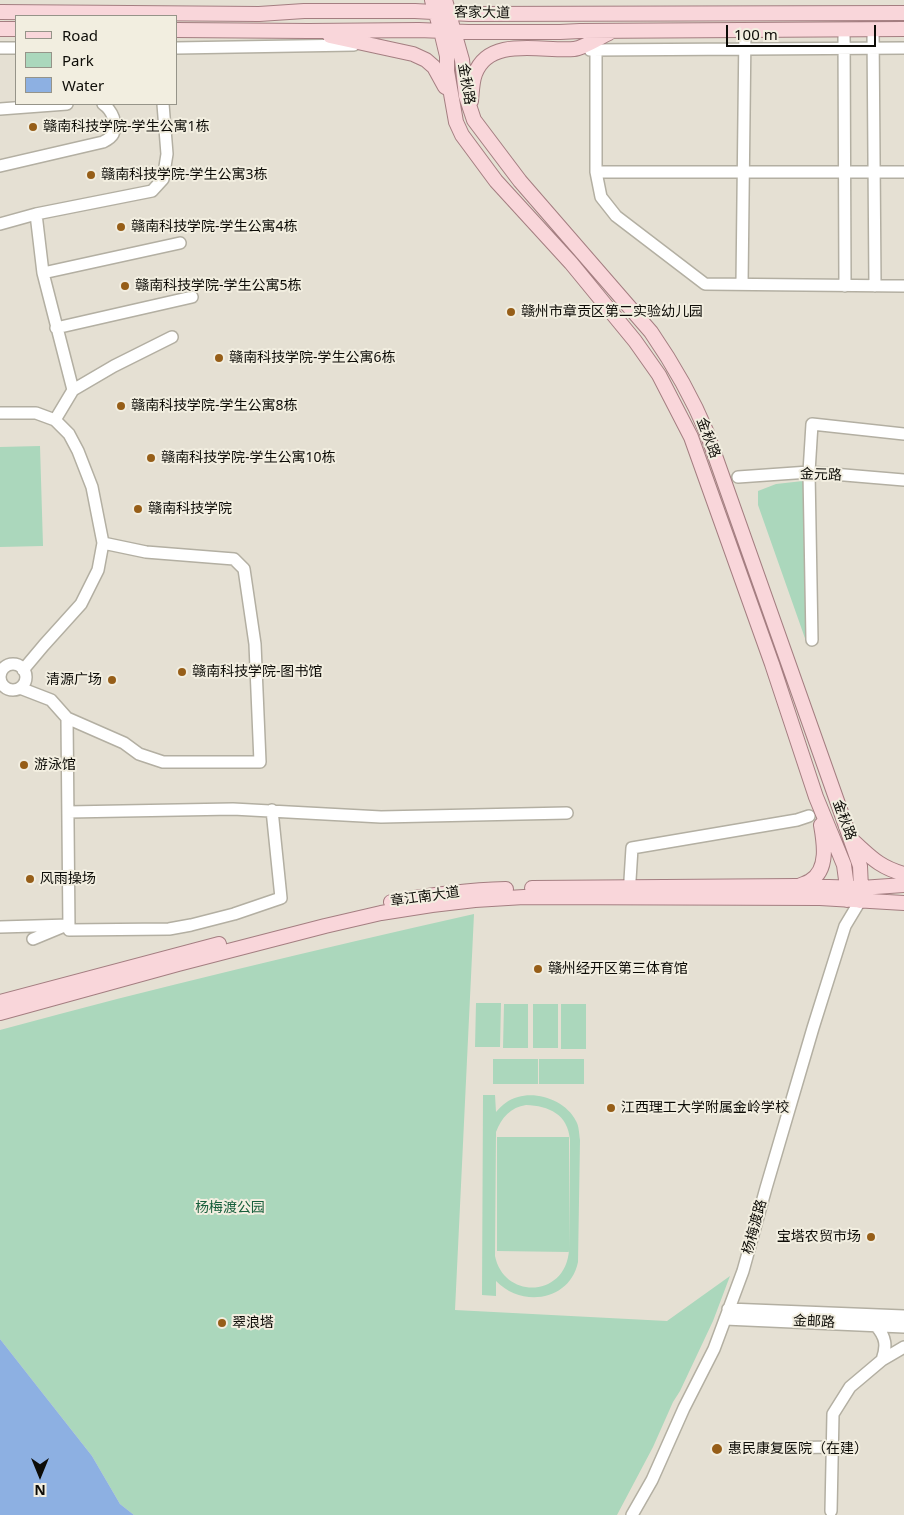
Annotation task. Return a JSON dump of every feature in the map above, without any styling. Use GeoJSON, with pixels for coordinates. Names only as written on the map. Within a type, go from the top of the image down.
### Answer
{"type":"FeatureCollection","features":[{"type":"Feature","properties":{"kind":"main road","name":"客家大道"},"geometry":{"type":"LineString","coordinates":[[0,12],[259,14],[440,6],[904,14]]}},
{"type":"Feature","properties":{"kind":"main road"},"geometry":{"type":"LineString","coordinates":[[440,6],[448,31]]}},
{"type":"Feature","properties":{"kind":"main road"},"geometry":{"type":"LineString","coordinates":[[0,29],[15,29]]}},
{"type":"Feature","properties":{"kind":"main road","name":"客家大道"},"geometry":{"type":"LineString","coordinates":[[178,30],[551,32],[904,29]]}},
{"type":"Feature","properties":{"kind":"main road"},"geometry":{"type":"LineString","coordinates":[[309,31],[366,45],[400,50],[426,60],[440,76],[452,101]]}},
{"type":"Feature","properties":{"kind":"main road","name":"金秋路"},"geometry":{"type":"LineString","coordinates":[[448,31],[447,71],[456,122],[459,128],[496,181],[571,263],[635,341],[659,375],[691,437],[772,664],[816,797],[854,894]]}},
{"type":"Feature","properties":{"kind":"main road","name":"金秋路"},"geometry":{"type":"LineString","coordinates":[[448,31],[462,60],[469,109],[480,129],[520,181],[651,332],[668,356],[696,406],[711,442],[852,840],[860,866],[854,894]]}},
{"type":"Feature","properties":{"kind":"main road"},"geometry":{"type":"LineString","coordinates":[[469,109],[475,74],[483,60],[497,51],[517,48],[576,49],[613,31]]}},
{"type":"Feature","properties":{"kind":"main road"},"geometry":{"type":"LineString","coordinates":[[798,886],[812,880],[817,875],[823,862],[825,847],[816,797]]}},
{"type":"Feature","properties":{"kind":"main road"},"geometry":{"type":"LineString","coordinates":[[852,840],[880,865],[904,874]]}},
{"type":"Feature","properties":{"kind":"main road"},"geometry":{"type":"LineString","coordinates":[[854,894],[904,885]]}},
{"type":"Feature","properties":{"kind":"main road","name":"章江南大道"},"geometry":{"type":"LineString","coordinates":[[0,1002],[380,904],[432,900],[475,900],[798,886],[854,894]]}},
{"type":"Feature","properties":{"kind":"main road","name":"章江南大道"},"geometry":{"type":"LineString","coordinates":[[630,892],[820,898],[854,894]]}},
{"type":"Feature","properties":{"kind":"main road"},"geometry":{"type":"LineString","coordinates":[[854,894],[904,903]]}},
{"type":"Feature","properties":{"kind":"main road","name":"章江南大道"},"geometry":{"type":"LineString","coordinates":[[0,1013],[325,926],[432,900]]}},
{"type":"Feature","properties":{"kind":"street"},"geometry":{"type":"LineString","coordinates":[[844,29],[845,286]]}},
{"type":"Feature","properties":{"kind":"street"},"geometry":{"type":"LineString","coordinates":[[873,29],[875,286]]}},
{"type":"Feature","properties":{"kind":"street"},"geometry":{"type":"LineString","coordinates":[[742,284],[745,30]]}},
{"type":"Feature","properties":{"kind":"street"},"geometry":{"type":"LineString","coordinates":[[178,48],[366,45]]}},
{"type":"Feature","properties":{"kind":"street"},"geometry":{"type":"LineString","coordinates":[[0,48],[15,48]]}},
{"type":"Feature","properties":{"kind":"street"},"geometry":{"type":"LineString","coordinates":[[576,49],[904,48]]}},
{"type":"Feature","properties":{"kind":"street"},"geometry":{"type":"LineString","coordinates":[[596,50],[596,172],[601,197],[616,216],[705,284],[904,286]]}},
{"type":"Feature","properties":{"kind":"street"},"geometry":{"type":"LineString","coordinates":[[0,109],[54,105]]}},
{"type":"Feature","properties":{"kind":"street"},"geometry":{"type":"LineString","coordinates":[[0,166],[103,142],[112,136],[115,127],[113,117],[106,105]]}},
{"type":"Feature","properties":{"kind":"street"},"geometry":{"type":"LineString","coordinates":[[0,224],[36,214],[152,192],[162,179],[168,154],[163,105]]}},
{"type":"Feature","properties":{"kind":"street"},"geometry":{"type":"LineString","coordinates":[[596,172],[904,172]]}},
{"type":"Feature","properties":{"kind":"street"},"geometry":{"type":"LineString","coordinates":[[36,214],[43,272],[73,390]]}},
{"type":"Feature","properties":{"kind":"street"},"geometry":{"type":"LineString","coordinates":[[43,272],[180,242]]}},
{"type":"Feature","properties":{"kind":"street"},"geometry":{"type":"LineString","coordinates":[[56,328],[192,297]]}},
{"type":"Feature","properties":{"kind":"street"},"geometry":{"type":"LineString","coordinates":[[55,420],[73,390],[114,366],[172,337]]}},
{"type":"Feature","properties":{"kind":"street"},"geometry":{"type":"LineString","coordinates":[[0,413],[36,413],[55,420],[69,434],[92,487],[103,543],[98,570],[81,604],[23,670]]}},
{"type":"Feature","properties":{"kind":"street"},"geometry":{"type":"LineString","coordinates":[[812,640],[809,472],[812,424],[904,434]]}},
{"type":"Feature","properties":{"kind":"street","name":"金元路"},"geometry":{"type":"LineString","coordinates":[[738,477],[809,472],[904,480]]}},
{"type":"Feature","properties":{"kind":"street"},"geometry":{"type":"LineString","coordinates":[[20,688],[51,700],[68,718],[124,743],[139,754],[163,762],[260,762],[255,644],[244,569],[234,559],[146,552],[103,543]]}},
{"type":"Feature","properties":{"kind":"street"},"geometry":{"type":"LineString","coordinates":[[8,665],[16,665],[23,670],[26,677],[20,688],[14,690],[6,688],[0,680],[2,671],[8,665]]}},
{"type":"Feature","properties":{"kind":"street"},"geometry":{"type":"LineString","coordinates":[[68,718],[68,930],[169,929],[234,914],[282,898],[272,810]]}},
{"type":"Feature","properties":{"kind":"street"},"geometry":{"type":"LineString","coordinates":[[68,812],[233,809],[381,817],[567,813]]}},
{"type":"Feature","properties":{"kind":"street"},"geometry":{"type":"LineString","coordinates":[[630,892],[632,848],[797,820],[809,816]]}},
{"type":"Feature","properties":{"kind":"street","name":"杨梅渡路"},"geometry":{"type":"LineString","coordinates":[[632,1515],[652,1480],[684,1408],[714,1349],[743,1271],[854,894]]}},
{"type":"Feature","properties":{"kind":"street"},"geometry":{"type":"LineString","coordinates":[[0,927],[68,925]]}},
{"type":"Feature","properties":{"kind":"street"},"geometry":{"type":"LineString","coordinates":[[32,939],[68,925]]}},
{"type":"Feature","properties":{"kind":"street","name":"金邮路"},"geometry":{"type":"LineString","coordinates":[[727,1314],[904,1316]]}},
{"type":"Feature","properties":{"kind":"street","name":"金邮路"},"geometry":{"type":"LineString","coordinates":[[727,1314],[904,1327]]}},
{"type":"Feature","properties":{"kind":"street"},"geometry":{"type":"LineString","coordinates":[[876,1326],[882,1332],[886,1344],[882,1360]]}},
{"type":"Feature","properties":{"kind":"street"},"geometry":{"type":"LineString","coordinates":[[831,1512],[833,1414],[850,1387],[882,1360],[904,1347]]}},
{"type":"Feature","properties":{"kind":"street"},"geometry":{"type":"LineString","coordinates":[[779,1448],[831,1447]]}},
{"type":"Feature","properties":{"kind":"green space"},"geometry":{"type":"Polygon","coordinates":[[[40,446],[43,546],[0,547],[0,447],[40,446]]]}},
{"type":"Feature","properties":{"kind":"green space"},"geometry":{"type":"Polygon","coordinates":[[[803,481],[807,644],[758,505],[758,491],[776,484],[803,481]]]}},
{"type":"Feature","properties":{"kind":"green space","name":"杨梅渡公园"},"geometry":{"type":"Polygon","coordinates":[[[474,914],[455,1310],[667,1321],[730,1276],[713,1321],[680,1391],[617,1515],[134,1515],[120,1504],[92,1456],[0,1339],[0,1030],[236,969],[474,914]]]}},
{"type":"Feature","properties":{"kind":"green space"},"geometry":{"type":"Polygon","coordinates":[[[476,1003],[501,1003],[500,1047],[475,1047],[476,1003]]]}},
{"type":"Feature","properties":{"kind":"green space"},"geometry":{"type":"Polygon","coordinates":[[[504,1004],[528,1004],[528,1048],[503,1048],[504,1004]]]}},
{"type":"Feature","properties":{"kind":"green space"},"geometry":{"type":"Polygon","coordinates":[[[533,1004],[558,1004],[558,1048],[533,1048],[533,1004]]]}},
{"type":"Feature","properties":{"kind":"green space"},"geometry":{"type":"Polygon","coordinates":[[[561,1004],[586,1004],[586,1049],[561,1049],[561,1004]]]}},
{"type":"Feature","properties":{"kind":"green space"},"geometry":{"type":"Polygon","coordinates":[[[493,1059],[538,1059],[538,1084],[493,1084],[493,1059]]]}},
{"type":"Feature","properties":{"kind":"green space"},"geometry":{"type":"Polygon","coordinates":[[[539,1059],[584,1059],[584,1084],[539,1084],[539,1059]]]}},
{"type":"Feature","properties":{"kind":"green space"},"geometry":{"type":"Polygon","coordinates":[[[483,1095],[495,1095],[496,1112],[512,1099],[526,1095],[551,1099],[566,1108],[577,1123],[579,1130],[578,1262],[573,1275],[565,1285],[555,1292],[544,1296],[531,1297],[519,1295],[507,1290],[496,1281],[496,1296],[482,1295],[483,1095]],[[521,1106],[511,1111],[501,1122],[496,1132],[495,1256],[501,1270],[510,1280],[522,1286],[534,1288],[547,1285],[557,1277],[565,1266],[569,1250],[570,1140],[566,1124],[556,1113],[534,1106],[521,1106]]]}},
{"type":"Feature","properties":{"kind":"green space"},"geometry":{"type":"Polygon","coordinates":[[[497,1137],[569,1137],[569,1252],[497,1251],[497,1137]]]}},
{"type":"Feature","properties":{"kind":"water"},"geometry":{"type":"Polygon","coordinates":[[[0,1339],[92,1456],[120,1504],[134,1515],[0,1515],[0,1339]]]}},
{"type":"Feature","properties":{"kind":"place","name":"赣南科技学院-学生公寓1栋"},"geometry":{"type":"Point","coordinates":[33,127]}},
{"type":"Feature","properties":{"kind":"place","name":"赣南科技学院-学生公寓3栋"},"geometry":{"type":"Point","coordinates":[91,175]}},
{"type":"Feature","properties":{"kind":"place","name":"赣南科技学院-学生公寓4栋"},"geometry":{"type":"Point","coordinates":[121,227]}},
{"type":"Feature","properties":{"kind":"place","name":"赣南科技学院-学生公寓5栋"},"geometry":{"type":"Point","coordinates":[125,286]}},
{"type":"Feature","properties":{"kind":"place","name":"赣州市章贡区第二实验幼儿园"},"geometry":{"type":"Point","coordinates":[511,312]}},
{"type":"Feature","properties":{"kind":"place","name":"赣南科技学院-学生公寓6栋"},"geometry":{"type":"Point","coordinates":[219,358]}},
{"type":"Feature","properties":{"kind":"place","name":"赣南科技学院-学生公寓8栋"},"geometry":{"type":"Point","coordinates":[121,406]}},
{"type":"Feature","properties":{"kind":"place","name":"赣南科技学院-学生公寓10栋"},"geometry":{"type":"Point","coordinates":[151,458]}},
{"type":"Feature","properties":{"kind":"place","name":"赣南科技学院"},"geometry":{"type":"Point","coordinates":[138,509]}},
{"type":"Feature","properties":{"kind":"place","name":"赣南科技学院-图书馆"},"geometry":{"type":"Point","coordinates":[182,672]}},
{"type":"Feature","properties":{"kind":"place","name":"清源广场"},"geometry":{"type":"Point","coordinates":[112,680]}},
{"type":"Feature","properties":{"kind":"place","name":"游泳馆"},"geometry":{"type":"Point","coordinates":[24,765]}},
{"type":"Feature","properties":{"kind":"place","name":"风雨操场"},"geometry":{"type":"Point","coordinates":[30,879]}},
{"type":"Feature","properties":{"kind":"place","name":"赣州经开区第三体育馆"},"geometry":{"type":"Point","coordinates":[538,969]}},
{"type":"Feature","properties":{"kind":"place","name":"江西理工大学附属金岭学校"},"geometry":{"type":"Point","coordinates":[611,1108]}},
{"type":"Feature","properties":{"kind":"place","name":"宝塔农贸市场"},"geometry":{"type":"Point","coordinates":[871,1237]}},
{"type":"Feature","properties":{"kind":"place","name":"翠浪塔"},"geometry":{"type":"Point","coordinates":[222,1323]}},
{"type":"Feature","properties":{"kind":"place","name":"惠民康复医院（在建）"},"geometry":{"type":"Point","coordinates":[717,1449]}}]}
